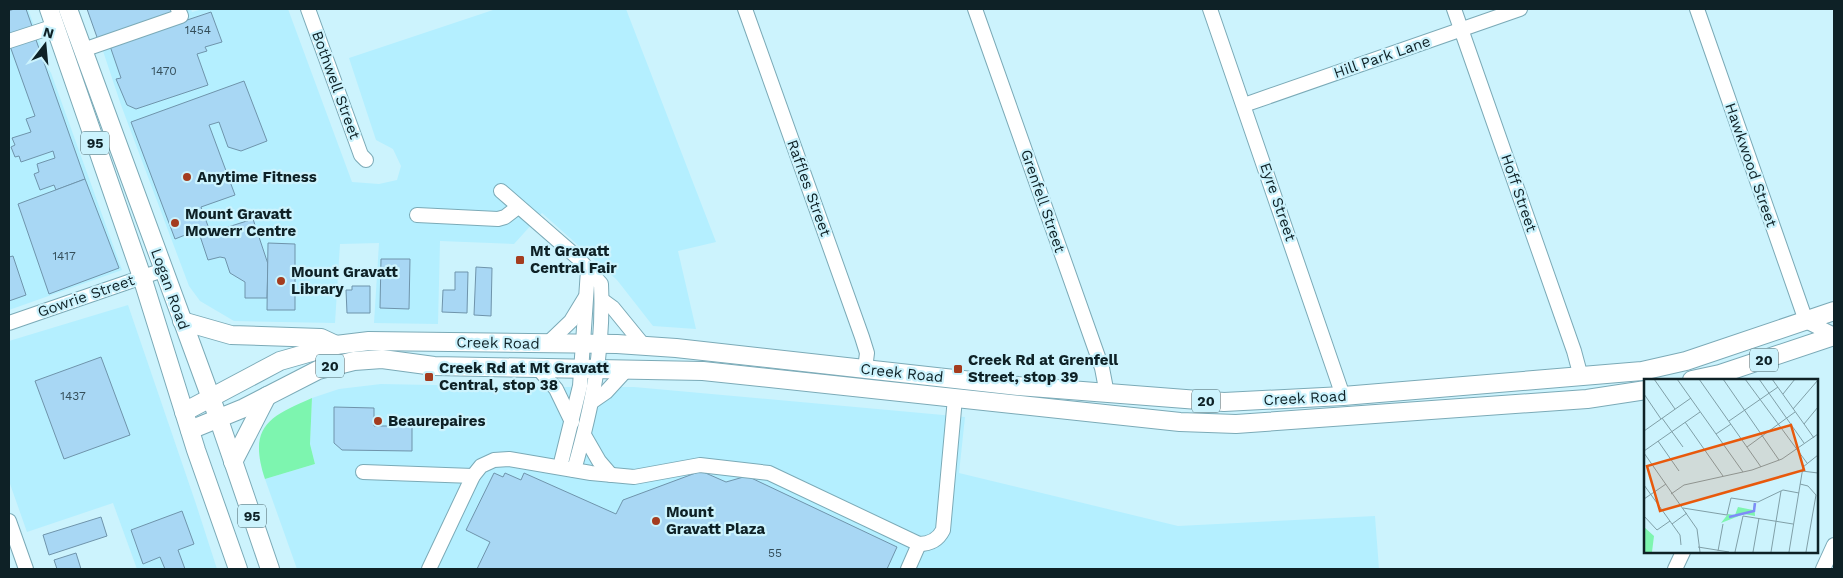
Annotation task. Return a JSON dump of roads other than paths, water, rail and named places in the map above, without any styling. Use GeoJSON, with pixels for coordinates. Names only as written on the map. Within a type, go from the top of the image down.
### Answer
{"type":"FeatureCollection","features":[{"type":"Feature","properties":{"kind":"main road","name":"Logan Road"},"geometry":{"type":"LineString","coordinates":[[49,9],[142,277],[184,412],[238,569]]}},
{"type":"Feature","properties":{"kind":"main road","name":"Logan Road"},"geometry":{"type":"LineString","coordinates":[[68,9],[219,420],[270,569]]}},
{"type":"Feature","properties":{"kind":"main road","name":"Creek Road"},"geometry":{"type":"LineString","coordinates":[[184,412],[280,361],[336,345],[390,341],[644,346],[1107,394],[1224,402],[1343,396],[1581,377],[1663,367],[1834,311]]}},
{"type":"Feature","properties":{"kind":"main road"},"geometry":{"type":"LineString","coordinates":[[182,321],[231,334],[321,338],[336,345]]}},
{"type":"Feature","properties":{"kind":"main road","name":"20"},"geometry":{"type":"LineString","coordinates":[[1697,379],[1720,374],[1834,335]]}},
{"type":"Feature","properties":{"kind":"main road","name":"Creek Road"},"geometry":{"type":"LineString","coordinates":[[190,430],[219,420],[318,370],[370,359],[434,366],[628,368],[703,371],[1180,422],[1236,424],[1587,399],[1644,390]]}},
{"type":"Feature","properties":{"kind":"main road"},"geometry":{"type":"LineString","coordinates":[[233,462],[267,396]]}},
{"type":"Feature","properties":{"kind":"street"},"geometry":{"type":"LineString","coordinates":[[83,50],[181,16],[178,9]]}},
{"type":"Feature","properties":{"kind":"street","name":"Bothwell Street"},"geometry":{"type":"LineString","coordinates":[[308,9],[361,155],[366,160]]}},
{"type":"Feature","properties":{"kind":"street","name":"Raffles Street"},"geometry":{"type":"LineString","coordinates":[[745,9],[862,337],[867,353],[865,369]]}},
{"type":"Feature","properties":{"kind":"street","name":"Grenfell Street"},"geometry":{"type":"LineString","coordinates":[[975,9],[1102,368],[1107,394]]}},
{"type":"Feature","properties":{"kind":"street","name":"Eyre Street"},"geometry":{"type":"LineString","coordinates":[[1210,9],[1343,396]]}},
{"type":"Feature","properties":{"kind":"street","name":"Hoff Street"},"geometry":{"type":"LineString","coordinates":[[1454,9],[1571,342],[1581,377]]}},
{"type":"Feature","properties":{"kind":"street","name":"Hill Park Lane"},"geometry":{"type":"LineString","coordinates":[[1244,105],[1520,9]]}},
{"type":"Feature","properties":{"kind":"street","name":"Hawkwood Street"},"geometry":{"type":"LineString","coordinates":[[1696,9],[1806,321]]}},
{"type":"Feature","properties":{"kind":"street"},"geometry":{"type":"LineString","coordinates":[[9,41],[55,26]]}},
{"type":"Feature","properties":{"kind":"street"},"geometry":{"type":"LineString","coordinates":[[502,191],[600,280],[602,300],[592,344],[593,401],[584,435],[567,468]]}},
{"type":"Feature","properties":{"kind":"street"},"geometry":{"type":"LineString","coordinates":[[417,215],[498,218],[506,217],[518,207]]}},
{"type":"Feature","properties":{"kind":"street","name":"Gowrie Street"},"geometry":{"type":"LineString","coordinates":[[9,323],[163,270]]}},
{"type":"Feature","properties":{"kind":"street"},"geometry":{"type":"LineString","coordinates":[[588,270],[585,298],[592,344]]}},
{"type":"Feature","properties":{"kind":"street"},"geometry":{"type":"LineString","coordinates":[[547,344],[571,321],[585,298]]}},
{"type":"Feature","properties":{"kind":"street"},"geometry":{"type":"LineString","coordinates":[[602,300],[613,308],[644,346]]}},
{"type":"Feature","properties":{"kind":"street"},"geometry":{"type":"LineString","coordinates":[[1806,321],[1834,335]]}},
{"type":"Feature","properties":{"kind":"street"},"geometry":{"type":"LineString","coordinates":[[537,367],[556,389],[572,422]]}},
{"type":"Feature","properties":{"kind":"street"},"geometry":{"type":"LineString","coordinates":[[567,468],[572,422],[591,368]]}},
{"type":"Feature","properties":{"kind":"street"},"geometry":{"type":"LineString","coordinates":[[593,401],[606,392],[628,368]]}},
{"type":"Feature","properties":{"kind":"street"},"geometry":{"type":"LineString","coordinates":[[429,569],[473,476],[481,466],[494,460],[517,460],[610,475],[646,476],[700,465],[769,474],[919,544],[927,544],[939,538],[943,530],[955,398]]}},
{"type":"Feature","properties":{"kind":"street"},"geometry":{"type":"LineString","coordinates":[[584,435],[599,461],[610,475]]}},
{"type":"Feature","properties":{"kind":"street"},"geometry":{"type":"LineString","coordinates":[[363,472],[473,476]]}},
{"type":"Feature","properties":{"kind":"street"},"geometry":{"type":"LineString","coordinates":[[9,521],[26,569]]}},
{"type":"Feature","properties":{"kind":"street"},"geometry":{"type":"LineString","coordinates":[[908,569],[919,544]]}},
{"type":"Feature","properties":{"kind":"street"},"geometry":{"type":"LineString","coordinates":[[1823,569],[1834,545]]}},
{"type":"Feature","properties":{"kind":"street"},"geometry":{"type":"LineString","coordinates":[[1675,569],[1683,553]]}},
{"type":"Feature","properties":{"kind":"place","name":"Anytime Fitness"},"geometry":{"type":"Point","coordinates":[187,177]}},
{"type":"Feature","properties":{"kind":"place","name":"Mount Gravatt Mowerr Centre"},"geometry":{"type":"Point","coordinates":[175,223]}},
{"type":"Feature","properties":{"kind":"place","name":"Mt Gravatt Central Fair"},"geometry":{"type":"Point","coordinates":[520,260]}},
{"type":"Feature","properties":{"kind":"place","name":"Mount Gravatt Library"},"geometry":{"type":"Point","coordinates":[281,281]}},
{"type":"Feature","properties":{"kind":"place","name":"Creek Rd at Grenfell Street, stop 39"},"geometry":{"type":"Point","coordinates":[958,369]}},
{"type":"Feature","properties":{"kind":"place","name":"Creek Rd at Mt Gravatt Central, stop 38"},"geometry":{"type":"Point","coordinates":[429,377]}},
{"type":"Feature","properties":{"kind":"place","name":"Beaurepaires"},"geometry":{"type":"Point","coordinates":[378,421]}},
{"type":"Feature","properties":{"kind":"place","name":"Mount Gravatt Plaza"},"geometry":{"type":"Point","coordinates":[656,521]}}]}
